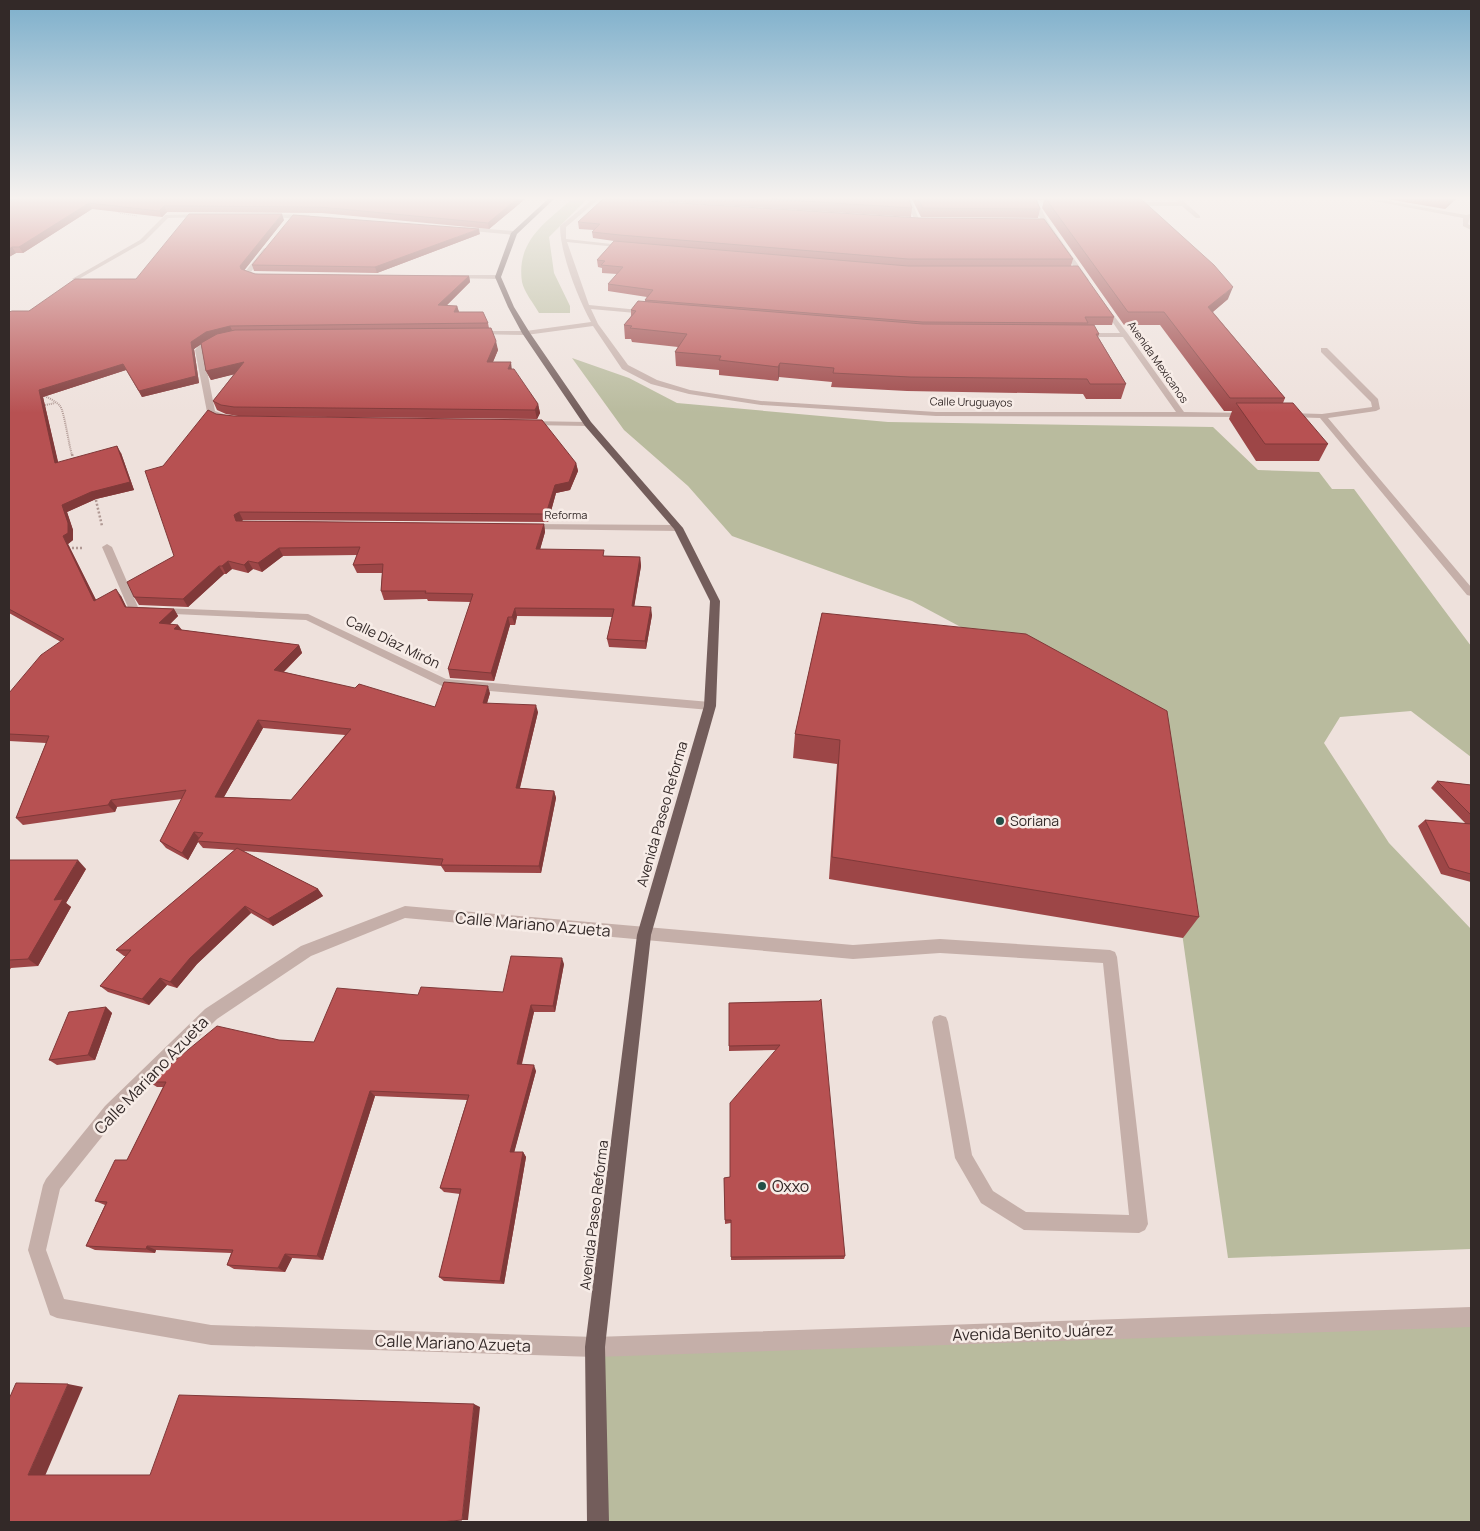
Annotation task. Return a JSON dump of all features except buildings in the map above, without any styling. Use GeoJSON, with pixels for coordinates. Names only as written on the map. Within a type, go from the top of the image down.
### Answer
{"type":"FeatureCollection","features":[{"type":"Feature","properties":{"kind":"main road"},"geometry":{"type":"LineString","coordinates":[[498,277],[500,270]]}},
{"type":"Feature","properties":{"kind":"main road","name":"Avenida Paseo Reforma"},"geometry":{"type":"LineString","coordinates":[[498,277],[511,307],[526,333],[588,424],[678,528],[715,601],[710,706],[644,935],[595,1347],[598,1522]]}},
{"type":"Feature","properties":{"kind":"street"},"geometry":{"type":"LineString","coordinates":[[74,279],[89,270]]}},
{"type":"Feature","properties":{"kind":"street"},"geometry":{"type":"LineString","coordinates":[[249,270],[247,273],[267,276]]}},
{"type":"Feature","properties":{"kind":"street"},"geometry":{"type":"LineString","coordinates":[[467,333],[526,333],[595,324],[586,307],[573,270]]}},
{"type":"Feature","properties":{"kind":"street"},"geometry":{"type":"LineString","coordinates":[[1079,270],[1091,287]]}},
{"type":"Feature","properties":{"kind":"street"},"geometry":{"type":"LineString","coordinates":[[441,277],[498,277]]}},
{"type":"Feature","properties":{"kind":"street","name":"Avenida Mexicanos"},"geometry":{"type":"LineString","coordinates":[[1096,295],[1181,414]]}},
{"type":"Feature","properties":{"kind":"street"},"geometry":{"type":"LineString","coordinates":[[586,307],[655,313]]}},
{"type":"Feature","properties":{"kind":"street","name":"Calle Uruguayos"},"geometry":{"type":"LineString","coordinates":[[595,324],[625,367],[654,382],[689,392],[760,403],[936,414],[1256,415]]}},
{"type":"Feature","properties":{"kind":"street"},"geometry":{"type":"LineString","coordinates":[[1077,335],[1126,335]]}},
{"type":"Feature","properties":{"kind":"street"},"geometry":{"type":"LineString","coordinates":[[222,338],[206,343],[199,350],[211,412],[223,418],[238,420]]}},
{"type":"Feature","properties":{"kind":"street"},"geometry":{"type":"LineString","coordinates":[[1275,415],[1322,416],[1376,409],[1375,401],[1324,350]]}},
{"type":"Feature","properties":{"kind":"street"},"geometry":{"type":"LineString","coordinates":[[1322,416],[1471,593]]}},
{"type":"Feature","properties":{"kind":"street"},"geometry":{"type":"LineString","coordinates":[[520,423],[588,424]]}},
{"type":"Feature","properties":{"kind":"street","name":"Reforma"},"geometry":{"type":"LineString","coordinates":[[520,527],[678,528]]}},
{"type":"Feature","properties":{"kind":"street","name":"Calle Díaz Mirón"},"geometry":{"type":"LineString","coordinates":[[107,547],[134,610],[308,616],[444,683],[710,706]]}},
{"type":"Feature","properties":{"kind":"street","name":"Calle Mariano Azueta"},"geometry":{"type":"LineString","coordinates":[[595,1347],[211,1335],[57,1308],[37,1250],[52,1185],[111,1112],[211,1014],[306,951],[405,912],[644,935]]}},
{"type":"Feature","properties":{"kind":"street"},"geometry":{"type":"LineString","coordinates":[[644,935],[853,952],[940,946],[1110,957],[1139,1224],[1024,1221],[987,1197],[964,1158],[940,1022]]}},
{"type":"Feature","properties":{"kind":"street","name":"Avenida Benito Juárez"},"geometry":{"type":"LineString","coordinates":[[595,1347],[1471,1317]]}},
{"type":"Feature","properties":{"kind":"path"},"geometry":{"type":"LineString","coordinates":[[43,394],[60,406],[64,414],[66,435],[76,469]]}},
{"type":"Feature","properties":{"kind":"path"},"geometry":{"type":"LineString","coordinates":[[37,407],[55,403]]}},
{"type":"Feature","properties":{"kind":"path"},"geometry":{"type":"LineString","coordinates":[[61,548],[107,547],[95,494]]}},
{"type":"Feature","properties":{"kind":"green space"},"geometry":{"type":"Polygon","coordinates":[[[521,270],[554,270],[570,306],[570,313],[539,313],[522,282],[521,270]]]}},
{"type":"Feature","properties":{"kind":"green space"},"geometry":{"type":"Polygon","coordinates":[[[572,358],[629,378],[677,403],[888,422],[1213,427],[1258,470],[1319,472],[1332,489],[1354,489],[1471,646],[1471,757],[1411,711],[1340,717],[1324,743],[1389,843],[1471,929],[1471,1249],[1228,1258],[1154,735],[1019,658],[912,601],[732,536],[688,486],[624,430],[572,358]]]}},
{"type":"Feature","properties":{"kind":"green space"},"geometry":{"type":"Polygon","coordinates":[[[1471,1317],[1471,1522],[598,1522],[595,1347],[1471,1317]]]}},
{"type":"Feature","properties":{"kind":"place","name":"Soriana"},"geometry":{"type":"Point","coordinates":[1000,821]}},
{"type":"Feature","properties":{"kind":"place","name":"Oxxo"},"geometry":{"type":"Point","coordinates":[762,1186]}}]}
